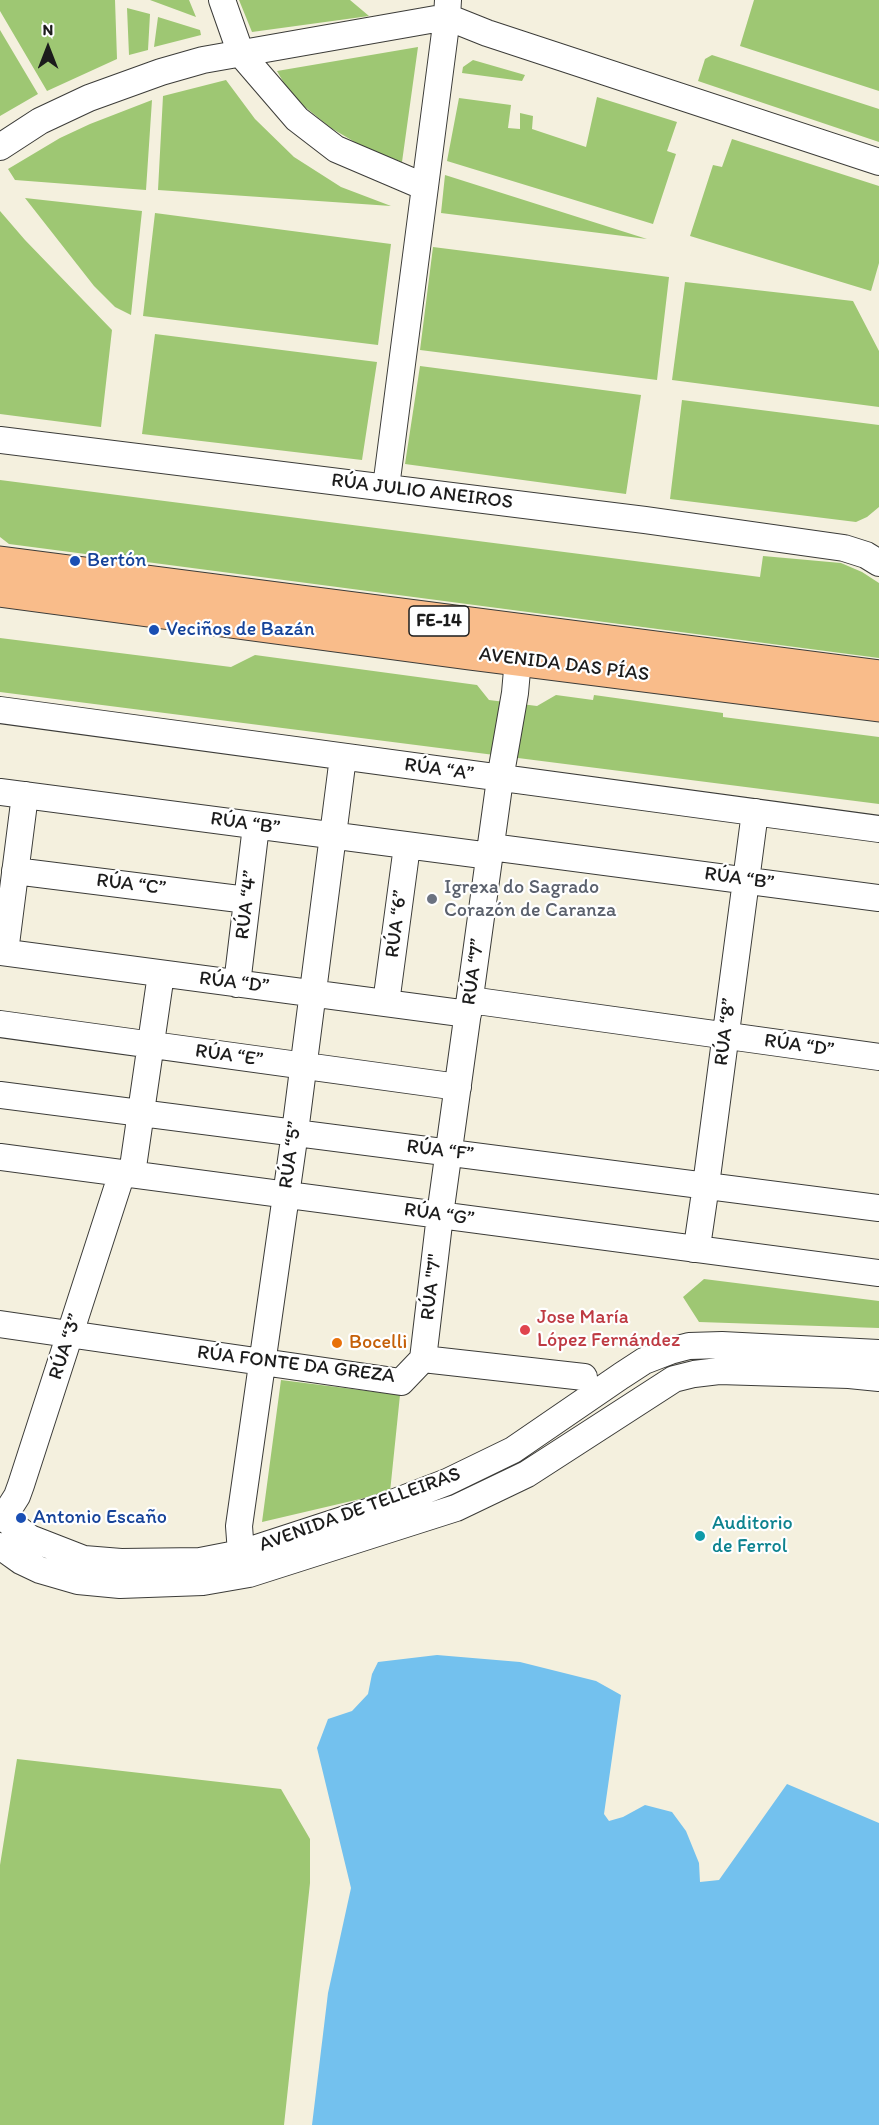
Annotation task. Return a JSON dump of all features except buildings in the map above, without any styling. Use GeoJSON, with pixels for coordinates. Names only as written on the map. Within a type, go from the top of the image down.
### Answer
{"type":"FeatureCollection","features":[{"type":"Feature","properties":{"kind":"highway","name":"AVENIDA DAS PÍAS"},"geometry":{"type":"LineString","coordinates":[[1,584],[518,658],[879,705]]}},
{"type":"Feature","properties":{"kind":"highway","name":"AVENIDA DAS PÍAS"},"geometry":{"type":"LineString","coordinates":[[1,584],[879,677]]}},
{"type":"Feature","properties":{"kind":"street"},"geometry":{"type":"LineString","coordinates":[[222,0],[241,54],[297,119],[336,149],[425,187]]}},
{"type":"Feature","properties":{"kind":"street"},"geometry":{"type":"LineString","coordinates":[[386,487],[448,8]]}},
{"type":"Feature","properties":{"kind":"street"},"geometry":{"type":"LineString","coordinates":[[0,147],[40,121],[130,82],[203,60],[241,54],[448,8],[487,33],[879,162]]}},
{"type":"Feature","properties":{"kind":"street","name":"RÚA JULIO ANEIROS"},"geometry":{"type":"LineString","coordinates":[[0,440],[645,520],[843,548],[866,555],[879,563]]}},
{"type":"Feature","properties":{"kind":"street","name":"RÚA “7”"},"geometry":{"type":"LineString","coordinates":[[440,1215],[500,779],[515,693],[518,658]]}},
{"type":"Feature","properties":{"kind":"street","name":"RÚA “A”"},"geometry":{"type":"LineString","coordinates":[[0,710],[879,829]]}},
{"type":"Feature","properties":{"kind":"street","name":"RÚA “5”"},"geometry":{"type":"LineString","coordinates":[[241,1552],[239,1526],[295,1132],[343,757]]}},
{"type":"Feature","properties":{"kind":"street","name":"RÚA “B”"},"geometry":{"type":"LineString","coordinates":[[0,792],[407,846],[490,851],[746,879],[879,898]]}},
{"type":"Feature","properties":{"kind":"street"},"geometry":{"type":"LineString","coordinates":[[2,952],[25,795]]}},
{"type":"Feature","properties":{"kind":"street","name":"RÚA “8”"},"geometry":{"type":"LineString","coordinates":[[693,1249],[698,1240],[706,1185],[755,812]]}},
{"type":"Feature","properties":{"kind":"street","name":"RÚA “4”"},"geometry":{"type":"LineString","coordinates":[[237,984],[256,826]]}},
{"type":"Feature","properties":{"kind":"street","name":"RÚA “6”"},"geometry":{"type":"LineString","coordinates":[[386,1003],[407,846]]}},
{"type":"Feature","properties":{"kind":"street","name":"RÚA “C”"},"geometry":{"type":"LineString","coordinates":[[15,871],[247,900]]}},
{"type":"Feature","properties":{"kind":"street","name":"RÚA “D”"},"geometry":{"type":"LineString","coordinates":[[2,952],[386,1003],[469,1007],[726,1035],[879,1057]]}},
{"type":"Feature","properties":{"kind":"street","name":"RÚA “3”"},"geometry":{"type":"LineString","coordinates":[[1,1516],[17,1496],[70,1334],[127,1174],[141,1113],[161,974]]}},
{"type":"Feature","properties":{"kind":"street","name":"RÚA “E”"},"geometry":{"type":"LineString","coordinates":[[0,1024],[458,1087]]}},
{"type":"Feature","properties":{"kind":"street","name":"RÚA “F”"},"geometry":{"type":"LineString","coordinates":[[0,1095],[879,1209]]}},
{"type":"Feature","properties":{"kind":"street","name":"RÚA “G”"},"geometry":{"type":"LineString","coordinates":[[0,1157],[879,1273]]}},
{"type":"Feature","properties":{"kind":"street","name":"RÚA \"7\""},"geometry":{"type":"LineString","coordinates":[[423,1359],[440,1215]]}},
{"type":"Feature","properties":{"kind":"street","name":"RÚA FONTE DA GREZA"},"geometry":{"type":"LineString","coordinates":[[0,1324],[401,1382],[423,1359],[584,1377]]}},
{"type":"Feature","properties":{"kind":"street","name":"AVENIDA DE TELLEIRAS"},"geometry":{"type":"LineString","coordinates":[[1,1516],[30,1538],[84,1559],[121,1562],[200,1561],[241,1552],[382,1507],[447,1482],[513,1450],[644,1361],[670,1351],[689,1346],[722,1345],[879,1353]]}},
{"type":"Feature","properties":{"kind":"street","name":"AVENIDA DE TELLEIRAS"},"geometry":{"type":"LineString","coordinates":[[0,1546],[21,1562],[39,1570],[78,1581],[120,1585],[203,1582],[249,1574],[456,1508],[526,1474],[674,1379],[719,1371],[879,1378]]}},
{"type":"Feature","properties":{"kind":"green space"},"geometry":{"type":"Polygon","coordinates":[[[0,0],[115,0],[117,59],[47,91],[0,11],[0,0]]]}},
{"type":"Feature","properties":{"kind":"green space"},"geometry":{"type":"Polygon","coordinates":[[[150,0],[189,0],[196,17],[150,0]]]}},
{"type":"Feature","properties":{"kind":"green space"},"geometry":{"type":"Polygon","coordinates":[[[239,0],[350,0],[369,16],[252,32],[239,0]]]}},
{"type":"Feature","properties":{"kind":"green space"},"geometry":{"type":"Polygon","coordinates":[[[754,0],[879,0],[879,91],[740,46],[754,0]]]}},
{"type":"Feature","properties":{"kind":"green space"},"geometry":{"type":"Polygon","coordinates":[[[127,8],[150,14],[148,50],[129,55],[127,8]]]}},
{"type":"Feature","properties":{"kind":"green space"},"geometry":{"type":"Polygon","coordinates":[[[158,17],[200,30],[201,35],[154,47],[158,17]]]}},
{"type":"Feature","properties":{"kind":"green space"},"geometry":{"type":"Polygon","coordinates":[[[0,30],[38,94],[0,116],[0,30]]]}},
{"type":"Feature","properties":{"kind":"green space"},"geometry":{"type":"Polygon","coordinates":[[[418,47],[402,162],[365,148],[331,128],[300,103],[277,71],[418,47]]]}},
{"type":"Feature","properties":{"kind":"green space"},"geometry":{"type":"Polygon","coordinates":[[[712,55],[879,109],[879,142],[698,81],[705,59],[712,55]]]}},
{"type":"Feature","properties":{"kind":"green space"},"geometry":{"type":"Polygon","coordinates":[[[473,60],[525,75],[522,81],[462,73],[463,67],[473,60]]]}},
{"type":"Feature","properties":{"kind":"green space"},"geometry":{"type":"Polygon","coordinates":[[[226,80],[255,119],[294,157],[341,187],[391,206],[158,190],[163,96],[226,80]]]}},
{"type":"Feature","properties":{"kind":"green space"},"geometry":{"type":"Polygon","coordinates":[[[597,97],[677,122],[667,151],[676,154],[653,224],[447,161],[459,98],[511,105],[508,128],[520,129],[520,113],[533,116],[532,129],[586,147],[597,97]]]}},
{"type":"Feature","properties":{"kind":"green space"},"geometry":{"type":"Polygon","coordinates":[[[152,100],[146,190],[15,180],[8,169],[60,138],[152,100]]]}},
{"type":"Feature","properties":{"kind":"green space"},"geometry":{"type":"Polygon","coordinates":[[[732,139],[879,186],[879,263],[871,291],[690,236],[713,165],[722,167],[732,139]]]}},
{"type":"Feature","properties":{"kind":"green space"},"geometry":{"type":"Polygon","coordinates":[[[445,175],[647,239],[441,213],[445,175]]]}},
{"type":"Feature","properties":{"kind":"green space"},"geometry":{"type":"Polygon","coordinates":[[[25,198],[142,211],[131,315],[115,307],[94,286],[25,198]]]}},
{"type":"Feature","properties":{"kind":"green space"},"geometry":{"type":"Polygon","coordinates":[[[0,211],[112,330],[101,427],[0,414],[0,211]]]}},
{"type":"Feature","properties":{"kind":"green space"},"geometry":{"type":"Polygon","coordinates":[[[155,213],[391,244],[378,345],[143,316],[155,213]]]}},
{"type":"Feature","properties":{"kind":"green space"},"geometry":{"type":"Polygon","coordinates":[[[433,247],[669,277],[657,380],[420,350],[433,247]]]}},
{"type":"Feature","properties":{"kind":"green space"},"geometry":{"type":"Polygon","coordinates":[[[685,282],[853,301],[879,351],[879,407],[672,380],[685,282]]]}},
{"type":"Feature","properties":{"kind":"green space"},"geometry":{"type":"Polygon","coordinates":[[[155,334],[377,362],[362,460],[142,434],[155,334]]]}},
{"type":"Feature","properties":{"kind":"green space"},"geometry":{"type":"Polygon","coordinates":[[[420,366],[641,395],[626,494],[405,464],[420,366]]]}},
{"type":"Feature","properties":{"kind":"green space"},"geometry":{"type":"Polygon","coordinates":[[[682,400],[879,425],[879,507],[867,517],[856,522],[670,499],[682,400]]]}},
{"type":"Feature","properties":{"kind":"green space"},"geometry":{"type":"Polygon","coordinates":[[[0,480],[760,577],[763,556],[841,563],[862,572],[879,583],[879,658],[9,544],[0,537],[0,480]]]}},
{"type":"Feature","properties":{"kind":"green space"},"geometry":{"type":"Polygon","coordinates":[[[0,638],[231,667],[255,655],[477,685],[489,700],[537,706],[556,695],[593,700],[594,695],[723,713],[723,717],[879,737],[879,804],[0,692],[0,638]]]}},
{"type":"Feature","properties":{"kind":"green space"},"geometry":{"type":"Polygon","coordinates":[[[704,1279],[879,1301],[879,1328],[699,1322],[683,1297],[704,1279]]]}},
{"type":"Feature","properties":{"kind":"green space"},"geometry":{"type":"Polygon","coordinates":[[[281,1380],[400,1395],[390,1492],[262,1522],[281,1380]]]}},
{"type":"Feature","properties":{"kind":"green space"},"geometry":{"type":"Polygon","coordinates":[[[17,1759],[281,1789],[310,1839],[310,1883],[284,2125],[0,2125],[0,1865],[17,1759]]]}},
{"type":"Feature","properties":{"kind":"water"},"geometry":{"type":"Polygon","coordinates":[[[437,1655],[520,1662],[596,1681],[621,1695],[604,1814],[609,1821],[623,1817],[645,1805],[672,1812],[686,1831],[699,1863],[700,1882],[719,1880],[787,1784],[879,1823],[879,2125],[312,2125],[328,1993],[351,1888],[317,1748],[328,1719],[352,1711],[368,1694],[372,1674],[378,1662],[437,1655]]]}},
{"type":"Feature","properties":{"kind":"place","name":"Bertón"},"geometry":{"type":"Point","coordinates":[75,561]}},
{"type":"Feature","properties":{"kind":"place","name":"Veciños de Bazán"},"geometry":{"type":"Point","coordinates":[154,630]}},
{"type":"Feature","properties":{"kind":"place","name":"Igrexa do Sagrado Corazón de Caranza"},"geometry":{"type":"Point","coordinates":[432,899]}},
{"type":"Feature","properties":{"kind":"place","name":"Jose María López Fernández"},"geometry":{"type":"Point","coordinates":[525,1330]}},
{"type":"Feature","properties":{"kind":"place","name":"Bocelli"},"geometry":{"type":"Point","coordinates":[337,1343]}},
{"type":"Feature","properties":{"kind":"place","name":"Antonio Escaño"},"geometry":{"type":"Point","coordinates":[21,1518]}},
{"type":"Feature","properties":{"kind":"place","name":"Auditorio de Ferrol"},"geometry":{"type":"Point","coordinates":[700,1536]}}]}
